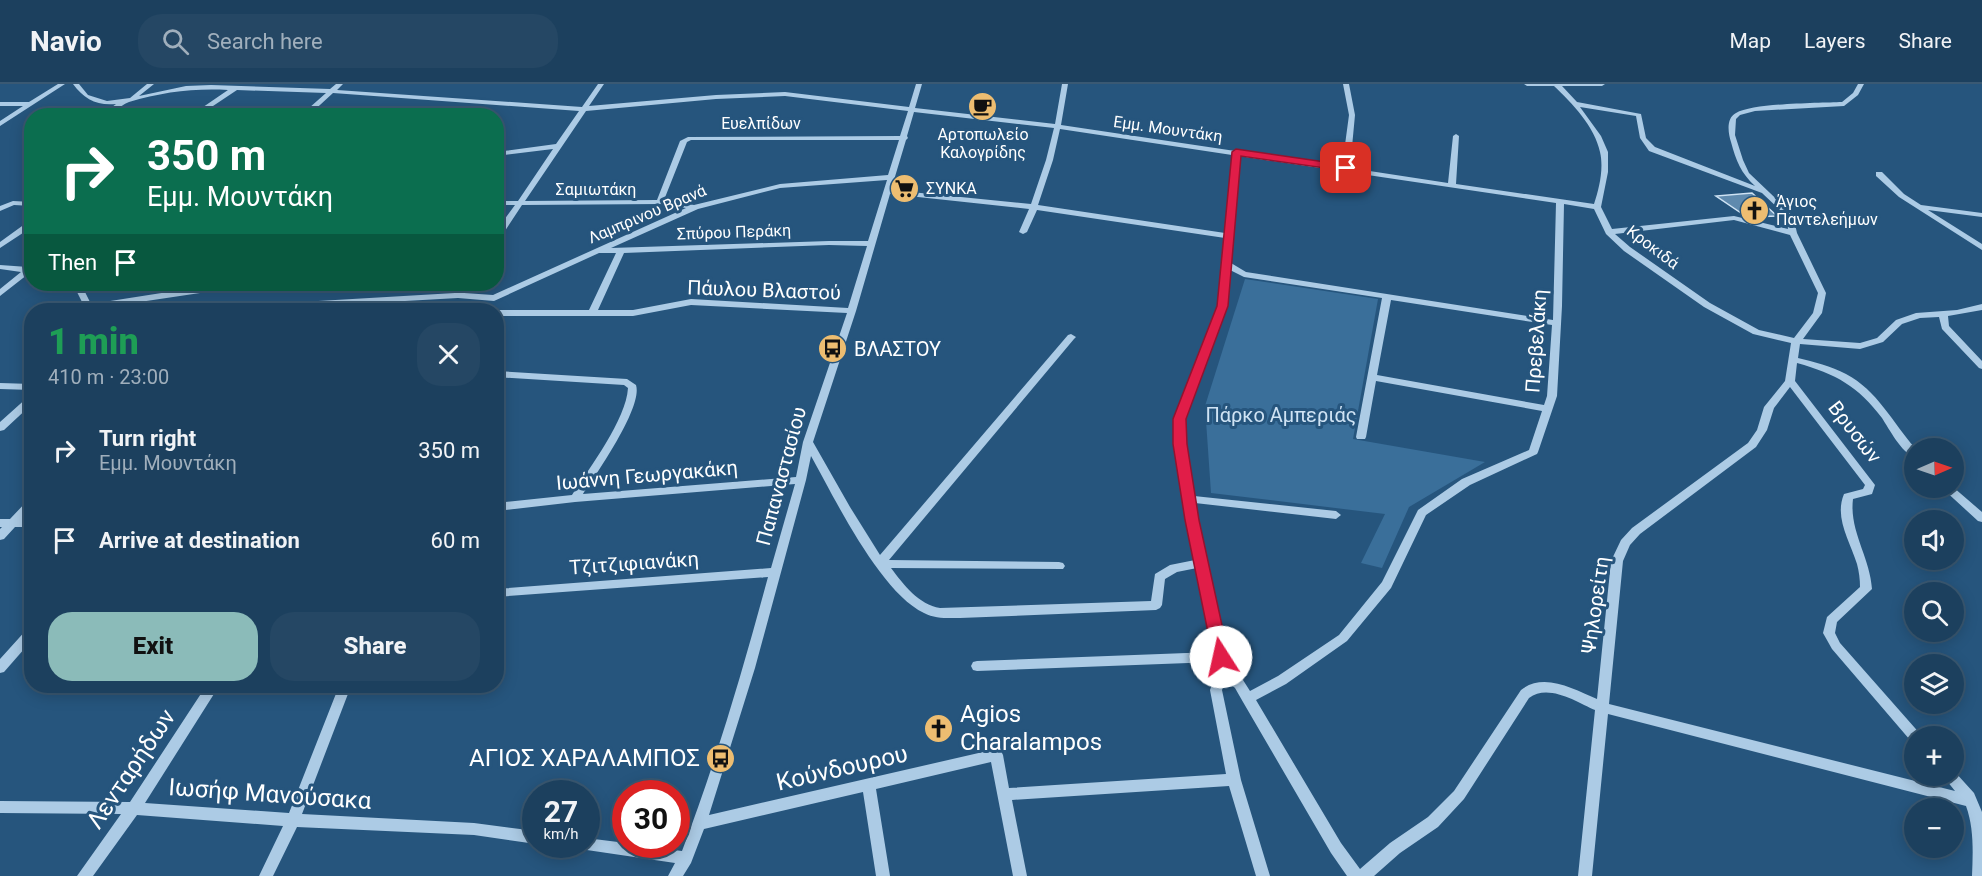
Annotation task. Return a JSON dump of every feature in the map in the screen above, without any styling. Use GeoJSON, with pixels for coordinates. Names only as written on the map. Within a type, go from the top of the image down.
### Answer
{"type":"FeatureCollection","features":[{"type":"Feature","properties":{"kind":"street"},"geometry":{"type":"LineString","coordinates":[[0,124],[62,84]]}},
{"type":"Feature","properties":{"kind":"street"},"geometry":{"type":"LineString","coordinates":[[76,84],[86,96],[95,100],[107,103],[129,100]]}},
{"type":"Feature","properties":{"kind":"street"},"geometry":{"type":"LineString","coordinates":[[116,108],[151,84]]}},
{"type":"Feature","properties":{"kind":"street"},"geometry":{"type":"LineString","coordinates":[[311,108],[340,84]]}},
{"type":"Feature","properties":{"kind":"street"},"geometry":{"type":"LineString","coordinates":[[504,226],[601,84]]}},
{"type":"Feature","properties":{"kind":"street"},"geometry":{"type":"LineString","coordinates":[[785,94],[786,84]]}},
{"type":"Feature","properties":{"kind":"street","name":"Παπαναστασίου"},"geometry":{"type":"LineString","coordinates":[[690,848],[749,668],[801,480],[808,442],[852,311],[891,177],[905,138],[919,84]]}},
{"type":"Feature","properties":{"kind":"street"},"geometry":{"type":"LineString","coordinates":[[1023,232],[1035,207],[1059,127],[1065,84]]}},
{"type":"Feature","properties":{"kind":"street"},"geometry":{"type":"LineString","coordinates":[[1346,168],[1352,115],[1347,84]]}},
{"type":"Feature","properties":{"kind":"street"},"geometry":{"type":"LineString","coordinates":[[1527,84],[1602,84]]}},
{"type":"Feature","properties":{"kind":"street"},"geometry":{"type":"LineString","coordinates":[[1796,341],[1807,329],[1823,302],[1822,293],[1784,210],[1746,174],[1732,135],[1733,119],[1738,114],[1754,109],[1844,104],[1856,94],[1861,84]]}},
{"type":"Feature","properties":{"kind":"street"},"geometry":{"type":"LineString","coordinates":[[1557,85],[1575,104],[1604,152],[1600,198],[1597,207]]}},
{"type":"Feature","properties":{"kind":"street","name":"Εμμ. Μουντάκη"},"geometry":{"type":"LineString","coordinates":[[129,100],[186,88],[235,88],[329,91],[583,110],[785,94],[1059,127],[1597,207]]}},
{"type":"Feature","properties":{"kind":"street"},"geometry":{"type":"LineString","coordinates":[[205,108],[235,88]]}},
{"type":"Feature","properties":{"kind":"street"},"geometry":{"type":"LineString","coordinates":[[0,104],[29,104]]}},
{"type":"Feature","properties":{"kind":"street"},"geometry":{"type":"LineString","coordinates":[[1575,104],[1639,115],[1643,138],[1652,149],[1766,194]]}},
{"type":"Feature","properties":{"kind":"street"},"geometry":{"type":"LineString","coordinates":[[1452,184],[1456,136]]}},
{"type":"Feature","properties":{"kind":"street","name":"Ευελπίδων"},"geometry":{"type":"LineString","coordinates":[[660,202],[684,141],[690,138],[905,138]]}},
{"type":"Feature","properties":{"kind":"street"},"geometry":{"type":"LineString","coordinates":[[504,153],[559,146]]}},
{"type":"Feature","properties":{"kind":"street"},"geometry":{"type":"LineString","coordinates":[[1236,152],[1223,306],[1180,419],[1180,444],[1200,563],[1221,657],[1223,671],[1216,690],[1234,780],[1263,876]]}},
{"type":"Feature","properties":{"kind":"street"},"geometry":{"type":"LineString","coordinates":[[1879,174],[1888,187],[1967,236],[1982,248]]}},
{"type":"Feature","properties":{"kind":"street","name":"Λαμπρινου Βρανά"},"geometry":{"type":"LineString","coordinates":[[494,298],[694,207],[780,186],[891,177]]}},
{"type":"Feature","properties":{"kind":"street"},"geometry":{"type":"LineString","coordinates":[[888,192],[1035,207],[1228,236]]}},
{"type":"Feature","properties":{"kind":"street","name":"Σαμιωτάκη"},"geometry":{"type":"LineString","coordinates":[[504,203],[660,202],[694,207]]}},
{"type":"Feature","properties":{"kind":"street","name":"Πρεβελάκη"},"geometry":{"type":"LineString","coordinates":[[1248,698],[1297,671],[1343,638],[1387,585],[1422,513],[1466,482],[1533,452],[1552,396],[1557,323],[1560,202]]}},
{"type":"Feature","properties":{"kind":"street"},"geometry":{"type":"LineString","coordinates":[[0,209],[11,203],[24,204]]}},
{"type":"Feature","properties":{"kind":"street"},"geometry":{"type":"LineString","coordinates":[[1919,206],[1982,214]]}},
{"type":"Feature","properties":{"kind":"street","name":"Κροκιδά"},"geometry":{"type":"LineString","coordinates":[[1597,207],[1609,232],[1627,249],[1733,320],[1756,332],[1796,341],[1845,346],[1868,345],[1880,340],[1899,322],[1919,315],[1982,307]]}},
{"type":"Feature","properties":{"kind":"street"},"geometry":{"type":"LineString","coordinates":[[1609,232],[1734,218],[1793,233]]}},
{"type":"Feature","properties":{"kind":"street"},"geometry":{"type":"LineString","coordinates":[[0,246],[24,229]]}},
{"type":"Feature","properties":{"kind":"street","name":"Σπύρου Περάκη"},"geometry":{"type":"LineString","coordinates":[[597,251],[829,243],[872,244]]}},
{"type":"Feature","properties":{"kind":"street"},"geometry":{"type":"LineString","coordinates":[[592,313],[620,252]]}},
{"type":"Feature","properties":{"kind":"street"},"geometry":{"type":"LineString","coordinates":[[1226,264],[1244,274],[1557,323]]}},
{"type":"Feature","properties":{"kind":"street"},"geometry":{"type":"LineString","coordinates":[[0,267],[24,268]]}},
{"type":"Feature","properties":{"kind":"street"},"geometry":{"type":"LineString","coordinates":[[0,293],[24,273]]}},
{"type":"Feature","properties":{"kind":"street"},"geometry":{"type":"LineString","coordinates":[[126,303],[198,291]]}},
{"type":"Feature","properties":{"kind":"street"},"geometry":{"type":"LineString","coordinates":[[286,303],[297,291]]}},
{"type":"Feature","properties":{"kind":"street"},"geometry":{"type":"LineString","coordinates":[[458,295],[461,291]]}},
{"type":"Feature","properties":{"kind":"street"},"geometry":{"type":"LineString","coordinates":[[350,303],[458,295],[494,298],[492,303]]}},
{"type":"Feature","properties":{"kind":"street"},"geometry":{"type":"LineString","coordinates":[[1361,437],[1387,297]]}},
{"type":"Feature","properties":{"kind":"street","name":"Πάυλου Βλαστού"},"geometry":{"type":"LineString","coordinates":[[504,313],[646,312],[691,302],[852,311]]}},
{"type":"Feature","properties":{"kind":"street"},"geometry":{"type":"LineString","coordinates":[[1944,313],[1945,327],[1982,366]]}},
{"type":"Feature","properties":{"kind":"street"},"geometry":{"type":"LineString","coordinates":[[879,564],[1071,337]]}},
{"type":"Feature","properties":{"kind":"street","name":"Ψηλορείτη"},"geometry":{"type":"LineString","coordinates":[[1585,876],[1617,561],[1625,543],[1636,531],[1752,445],[1762,430],[1769,407],[1790,381],[1795,360],[1796,341]]}},
{"type":"Feature","properties":{"kind":"street"},"geometry":{"type":"LineString","coordinates":[[1795,360],[1835,372],[1854,383],[1904,442]]}},
{"type":"Feature","properties":{"kind":"street"},"geometry":{"type":"LineString","coordinates":[[504,374],[627,382],[633,387],[634,395],[615,434],[575,498]]}},
{"type":"Feature","properties":{"kind":"street"},"geometry":{"type":"LineString","coordinates":[[1372,377],[1547,409]]}},
{"type":"Feature","properties":{"kind":"street","name":"Βρυσών"},"geometry":{"type":"LineString","coordinates":[[1790,381],[1870,485],[1868,491],[1848,497],[1845,507],[1846,521],[1865,567],[1866,589],[1831,620],[1829,633],[1847,661],[1906,726]]}},
{"type":"Feature","properties":{"kind":"street"},"geometry":{"type":"LineString","coordinates":[[0,386],[24,387]]}},
{"type":"Feature","properties":{"kind":"street"},"geometry":{"type":"LineString","coordinates":[[0,428],[24,406]]}},
{"type":"Feature","properties":{"kind":"street"},"geometry":{"type":"LineString","coordinates":[[808,442],[879,564],[920,606],[928,610],[942,613],[1156,605],[1159,577],[1174,568],[1200,563]]}},
{"type":"Feature","properties":{"kind":"street","name":"Ιωάννη Γεωργακάκη"},"geometry":{"type":"LineString","coordinates":[[504,506],[575,498],[801,480]]}},
{"type":"Feature","properties":{"kind":"street"},"geometry":{"type":"LineString","coordinates":[[1958,498],[1982,519]]}},
{"type":"Feature","properties":{"kind":"street"},"geometry":{"type":"LineString","coordinates":[[1189,499],[1336,515]]}},
{"type":"Feature","properties":{"kind":"street"},"geometry":{"type":"LineString","coordinates":[[0,536],[24,511]]}},
{"type":"Feature","properties":{"kind":"street"},"geometry":{"type":"LineString","coordinates":[[0,523],[24,523]]}},
{"type":"Feature","properties":{"kind":"street"},"geometry":{"type":"LineString","coordinates":[[879,564],[1059,566]]}},
{"type":"Feature","properties":{"kind":"street","name":"Τζιτζιφιανάκη"},"geometry":{"type":"LineString","coordinates":[[504,592],[775,572]]}},
{"type":"Feature","properties":{"kind":"street"},"geometry":{"type":"LineString","coordinates":[[0,668],[24,640]]}},
{"type":"Feature","properties":{"kind":"street"},"geometry":{"type":"LineString","coordinates":[[977,666],[1221,657]]}},
{"type":"Feature","properties":{"kind":"street"},"geometry":{"type":"LineString","coordinates":[[1223,671],[1239,684],[1336,848],[1356,876]]}},
{"type":"Feature","properties":{"kind":"street"},"geometry":{"type":"LineString","coordinates":[[1363,876],[1395,848],[1433,822],[1459,795],[1533,686],[1546,686],[1602,708],[1705,731],[1971,801]]}},
{"type":"Feature","properties":{"kind":"street","name":"Λενταρήδων"},"geometry":{"type":"LineString","coordinates":[[84,876],[134,808],[208,693]]}},
{"type":"Feature","properties":{"kind":"street"},"geometry":{"type":"LineString","coordinates":[[266,876],[292,820],[342,693]]}},
{"type":"Feature","properties":{"kind":"street","name":"Κούνδουρου"},"geometry":{"type":"LineString","coordinates":[[699,824],[996,755],[1005,794]]}},
{"type":"Feature","properties":{"kind":"street"},"geometry":{"type":"LineString","coordinates":[[1020,876],[1005,794],[1234,780]]}},
{"type":"Feature","properties":{"kind":"street"},"geometry":{"type":"LineString","coordinates":[[869,786],[883,876]]}},
{"type":"Feature","properties":{"kind":"street"},"geometry":{"type":"LineString","coordinates":[[1958,786],[1971,801],[1977,815],[1981,838],[1979,876]]}},
{"type":"Feature","properties":{"kind":"street","name":"Ιωσήφ Μανούσακα"},"geometry":{"type":"LineString","coordinates":[[0,807],[134,808],[292,820],[474,829],[522,836]]}},
{"type":"Feature","properties":{"kind":"street"},"geometry":{"type":"LineString","coordinates":[[686,858],[687,876]]}},
{"type":"Feature","properties":{"kind":"street","name":"Παπαναστασίου"},"geometry":{"type":"LineString","coordinates":[[675,876],[686,858]]}},
{"type":"Feature","properties":{"kind":"green space","name":"Πάρκο Αμπεριάς"},"geometry":{"type":"Polygon","coordinates":[[[1245,279],[1378,299],[1353,439],[1485,462],[1409,507],[1382,568],[1361,563],[1385,514],[1211,493],[1205,406],[1245,279]]]}},
{"type":"Feature","properties":{"kind":"building","name":"Άγιος Παντελεήμων"},"geometry":{"type":"Polygon","coordinates":[[[1752,193],[1777,216],[1747,217],[1716,196],[1752,193]]]}},
{"type":"Feature","properties":{"kind":"place","name":"Αρτοπωλείο Καλογρίδης"},"geometry":{"type":"Point","coordinates":[983,106]}},
{"type":"Feature","properties":{"kind":"place","name":"ΣΥΝΚΑ"},"geometry":{"type":"Point","coordinates":[905,188]}},
{"type":"Feature","properties":{"kind":"place","name":"Άγιος Παντελεήμων"},"geometry":{"type":"Point","coordinates":[1755,210]}},
{"type":"Feature","properties":{"kind":"place","name":"ΒΛΑΣΤΟΥ"},"geometry":{"type":"Point","coordinates":[833,349]}},
{"type":"Feature","properties":{"kind":"place","name":"Agios Charalampos"},"geometry":{"type":"Point","coordinates":[939,728]}},
{"type":"Feature","properties":{"kind":"place","name":"ΑΓΙΟΣ ΧΑΡΑΛΑΜΠΟΣ"},"geometry":{"type":"Point","coordinates":[721,758]}},
{"type":"Feature","properties":{"kind":"route"},"geometry":{"type":"LineString","coordinates":[[1221,657],[1192,520],[1180,444],[1180,419],[1223,306],[1236,152],[1346,168]]}}]}
